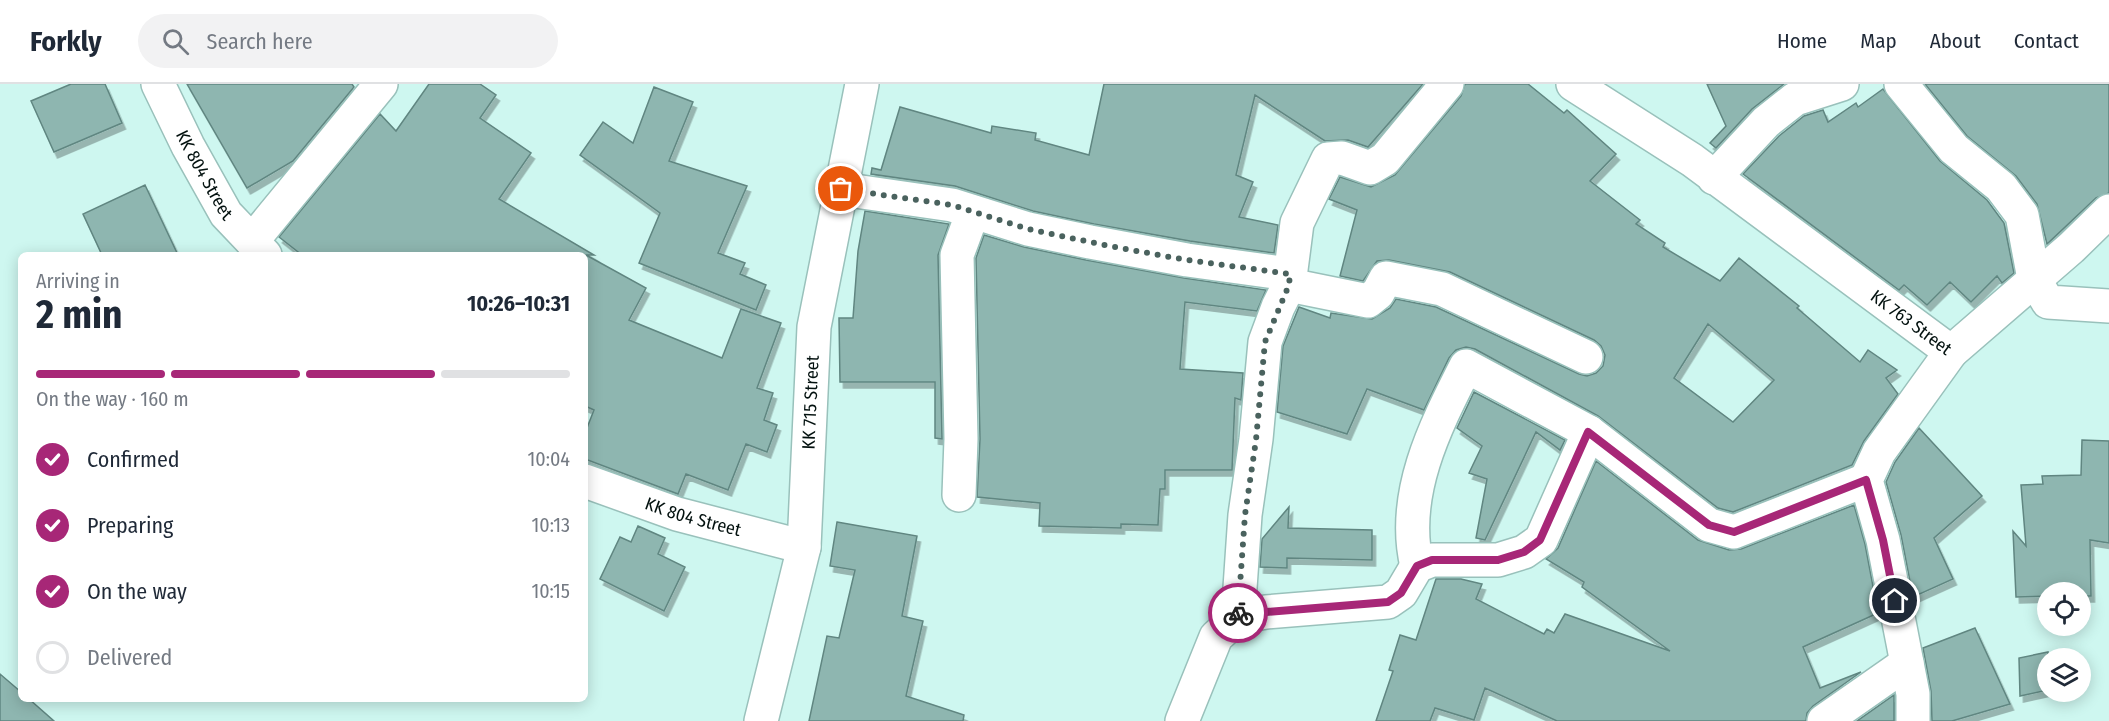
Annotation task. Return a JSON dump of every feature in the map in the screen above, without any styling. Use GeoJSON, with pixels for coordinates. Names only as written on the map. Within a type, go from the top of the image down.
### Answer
{"type":"FeatureCollection","features":[{"type":"Feature","properties":{"kind":"street","name":"KK 804 Street"},"geometry":{"type":"LineString","coordinates":[[158,84],[188,146],[226,214],[259,248]]}},
{"type":"Feature","properties":{"kind":"street"},"geometry":{"type":"LineString","coordinates":[[259,248],[381,84]]}},
{"type":"Feature","properties":{"kind":"street","name":"KK 715 Street"},"geometry":{"type":"LineString","coordinates":[[761,721],[804,547],[814,327],[862,84]]}},
{"type":"Feature","properties":{"kind":"street"},"geometry":{"type":"LineString","coordinates":[[1238,617],[1245,515],[1256,440],[1265,342],[1290,280],[1298,223],[1328,159],[1342,158],[1370,168],[1385,159],[1447,84]]}},
{"type":"Feature","properties":{"kind":"street","name":"KK 763 Street"},"geometry":{"type":"LineString","coordinates":[[1573,84],[1692,160],[1951,352],[1879,452],[1866,480]]}},
{"type":"Feature","properties":{"kind":"street"},"geometry":{"type":"LineString","coordinates":[[1714,178],[1766,122],[1795,99],[1842,84]]}},
{"type":"Feature","properties":{"kind":"street"},"geometry":{"type":"LineString","coordinates":[[1901,84],[1954,149],[2001,187],[2022,215],[2034,279],[2048,302],[2109,306]]}},
{"type":"Feature","properties":{"kind":"street"},"geometry":{"type":"LineString","coordinates":[[841,189],[952,205],[1028,229],[1290,280],[1368,301],[1378,293],[1386,278],[1442,289],[1586,357]]}},
{"type":"Feature","properties":{"kind":"street"},"geometry":{"type":"LineString","coordinates":[[1951,352],[2109,211]]}},
{"type":"Feature","properties":{"kind":"street"},"geometry":{"type":"LineString","coordinates":[[959,495],[962,439],[957,255],[973,212]]}},
{"type":"Feature","properties":{"kind":"street"},"geometry":{"type":"LineString","coordinates":[[1417,566],[1413,549],[1417,485],[1433,434],[1466,366],[1588,432],[1709,525],[1734,532],[1866,480],[1883,540],[1907,663],[1913,694],[1913,721]]}},
{"type":"Feature","properties":{"kind":"street"},"geometry":{"type":"LineString","coordinates":[[1182,721],[1216,638],[1238,617],[1266,612],[1388,602],[1401,593],[1417,566],[1432,560],[1498,560],[1524,552],[1540,540],[1588,432]]}},
{"type":"Feature","properties":{"kind":"street","name":"KK 804 Street"},"geometry":{"type":"LineString","coordinates":[[588,482],[676,514],[804,547]]}},
{"type":"Feature","properties":{"kind":"street"},"geometry":{"type":"LineString","coordinates":[[1824,721],[1907,663]]}},
{"type":"Feature","properties":{"kind":"building"},"geometry":{"type":"Polygon","coordinates":[[[71,84],[105,84],[122,123],[54,152],[31,101],[71,84]]]}},
{"type":"Feature","properties":{"kind":"building"},"geometry":{"type":"Polygon","coordinates":[[[187,84],[352,84],[354,87],[293,161],[247,188],[187,84]]]}},
{"type":"Feature","properties":{"kind":"building"},"geometry":{"type":"Polygon","coordinates":[[[429,84],[480,84],[496,95],[480,118],[531,153],[499,199],[594,255],[588,255],[588,252],[298,252],[279,237],[380,114],[396,131],[429,84]]]}},
{"type":"Feature","properties":{"kind":"building"},"geometry":{"type":"Polygon","coordinates":[[[1104,84],[1423,84],[1368,147],[1348,140],[1325,141],[1255,95],[1236,175],[1253,182],[1239,217],[1278,225],[1274,253],[1094,224],[1033,211],[955,186],[871,174],[872,168],[881,170],[900,107],[991,133],[992,126],[1036,133],[1035,140],[1089,155],[1104,84]]]}},
{"type":"Feature","properties":{"kind":"building"},"geometry":{"type":"Polygon","coordinates":[[[1465,84],[1528,84],[1564,113],[1567,110],[1616,154],[1590,181],[1640,220],[1636,224],[1665,243],[1663,247],[1720,281],[1739,258],[1799,306],[1797,308],[1860,362],[1868,350],[1897,370],[1886,378],[1898,394],[1864,441],[1852,465],[1733,512],[1718,508],[1598,416],[1475,349],[1466,347],[1456,350],[1449,358],[1424,410],[1367,389],[1347,434],[1277,412],[1283,346],[1299,307],[1330,318],[1331,313],[1372,319],[1390,308],[1396,299],[1436,307],[1579,374],[1587,376],[1596,373],[1603,366],[1605,355],[1601,346],[1594,340],[1450,272],[1389,260],[1377,261],[1363,281],[1340,276],[1357,210],[1329,199],[1340,177],[1371,187],[1395,175],[1461,96],[1465,84]],[[1708,324],[1674,378],[1733,422],[1774,380],[1708,324]]]}},
{"type":"Feature","properties":{"kind":"building"},"geometry":{"type":"Polygon","coordinates":[[[1707,84],[1784,84],[1752,109],[1716,148],[1710,143],[1726,126],[1707,84]]]}},
{"type":"Feature","properties":{"kind":"building"},"geometry":{"type":"Polygon","coordinates":[[[1925,84],[2109,84],[2109,193],[2096,198],[2047,244],[2037,204],[2016,176],[1967,136],[1925,84]]]}},
{"type":"Feature","properties":{"kind":"building"},"geometry":{"type":"Polygon","coordinates":[[[654,87],[693,102],[669,161],[747,186],[718,253],[745,263],[740,274],[766,285],[756,310],[639,263],[660,213],[580,155],[603,122],[633,143],[654,87]]]}},
{"type":"Feature","properties":{"kind":"building"},"geometry":{"type":"Polygon","coordinates":[[[1883,89],[1940,161],[1987,200],[2004,223],[2014,273],[2002,283],[1997,276],[1971,302],[1950,282],[1927,305],[1904,285],[1899,290],[1743,174],[1779,136],[1804,116],[1823,110],[1828,122],[1856,103],[1858,107],[1883,89]]]}},
{"type":"Feature","properties":{"kind":"building"},"geometry":{"type":"Polygon","coordinates":[[[145,185],[177,252],[101,252],[83,214],[145,185]]]}},
{"type":"Feature","properties":{"kind":"building"},"geometry":{"type":"Polygon","coordinates":[[[865,211],[949,224],[938,255],[942,439],[935,438],[935,382],[840,382],[839,318],[853,318],[858,251],[865,211]]]}},
{"type":"Feature","properties":{"kind":"building"},"geometry":{"type":"Polygon","coordinates":[[[984,235],[1024,247],[1086,260],[1266,290],[1257,311],[1185,302],[1180,369],[1243,373],[1241,400],[1235,398],[1232,470],[1165,470],[1165,489],[1160,489],[1158,525],[1121,524],[1121,528],[1039,526],[1040,503],[977,497],[980,439],[976,258],[984,235]]]}},
{"type":"Feature","properties":{"kind":"building"},"geometry":{"type":"Polygon","coordinates":[[[588,256],[646,288],[629,320],[722,358],[741,309],[781,323],[757,388],[773,393],[764,420],[777,425],[767,452],[746,444],[728,490],[686,474],[678,494],[588,460],[588,425],[594,410],[588,407],[588,256]]]}},
{"type":"Feature","properties":{"kind":"building"},"geometry":{"type":"Polygon","coordinates":[[[1474,392],[1565,440],[1560,450],[1536,432],[1485,540],[1476,538],[1487,479],[1469,473],[1482,446],[1457,428],[1474,392]]]}},
{"type":"Feature","properties":{"kind":"building"},"geometry":{"type":"Polygon","coordinates":[[[1919,428],[1982,496],[1934,538],[1953,579],[1913,597],[1901,535],[1886,482],[1895,462],[1919,428]]]}},
{"type":"Feature","properties":{"kind":"building"},"geometry":{"type":"Polygon","coordinates":[[[2082,440],[2109,441],[2109,543],[2090,540],[2091,582],[2037,582],[2037,596],[2016,597],[2013,531],[2026,546],[2021,485],[2043,484],[2042,476],[2081,475],[2082,440]]]}},
{"type":"Feature","properties":{"kind":"building"},"geometry":{"type":"Polygon","coordinates":[[[1596,461],[1698,540],[1729,550],[1741,549],[1854,505],[1865,544],[1878,613],[1803,647],[1820,688],[1861,672],[1813,706],[1807,713],[1806,721],[1557,721],[1485,688],[1474,720],[1435,708],[1430,721],[1376,721],[1393,671],[1389,670],[1400,635],[1416,640],[1436,579],[1461,579],[1482,584],[1476,599],[1544,634],[1547,629],[1554,633],[1565,614],[1670,651],[1582,587],[1584,582],[1546,559],[1558,548],[1596,461]]]}},
{"type":"Feature","properties":{"kind":"building"},"geometry":{"type":"Polygon","coordinates":[[[1289,507],[1288,528],[1372,530],[1372,560],[1287,558],[1287,568],[1260,567],[1262,539],[1289,507]]]}},
{"type":"Feature","properties":{"kind":"building"},"geometry":{"type":"Polygon","coordinates":[[[837,522],[917,536],[902,616],[923,621],[906,696],[964,715],[963,721],[809,721],[827,636],[839,638],[855,570],[830,566],[837,522]]]}},
{"type":"Feature","properties":{"kind":"building"},"geometry":{"type":"Polygon","coordinates":[[[638,526],[665,538],[658,554],[685,567],[664,611],[600,579],[620,537],[631,542],[638,526]]]}},
{"type":"Feature","properties":{"kind":"building"},"geometry":{"type":"Polygon","coordinates":[[[1975,628],[2010,704],[1952,721],[1932,721],[1931,691],[1923,648],[1975,628]]]}},
{"type":"Feature","properties":{"kind":"building"},"geometry":{"type":"Polygon","coordinates":[[[2037,654],[2037,692],[2020,696],[2019,658],[2037,654]]]}},
{"type":"Feature","properties":{"kind":"building"},"geometry":{"type":"Polygon","coordinates":[[[0,674],[18,689],[18,702],[32,702],[54,721],[0,721],[0,674]]]}},
{"type":"Feature","properties":{"kind":"building"},"geometry":{"type":"Polygon","coordinates":[[[1894,695],[1894,721],[1857,721],[1894,695]]]}},
{"type":"Feature","properties":{"kind":"way so far"},"geometry":{"type":"LineString","coordinates":[[841,189],[952,205],[1028,229],[1109,246],[1187,260],[1290,274],[1289,285],[1265,342],[1256,440],[1245,515],[1238,613]]}},
{"type":"Feature","properties":{"kind":"route"},"geometry":{"type":"LineString","coordinates":[[1238,613],[1238,617],[1266,612],[1388,602],[1401,593],[1417,566],[1432,560],[1474,562],[1498,560],[1524,552],[1540,540],[1588,432],[1709,525],[1734,532],[1866,480],[1883,540],[1895,601]]}}]}
